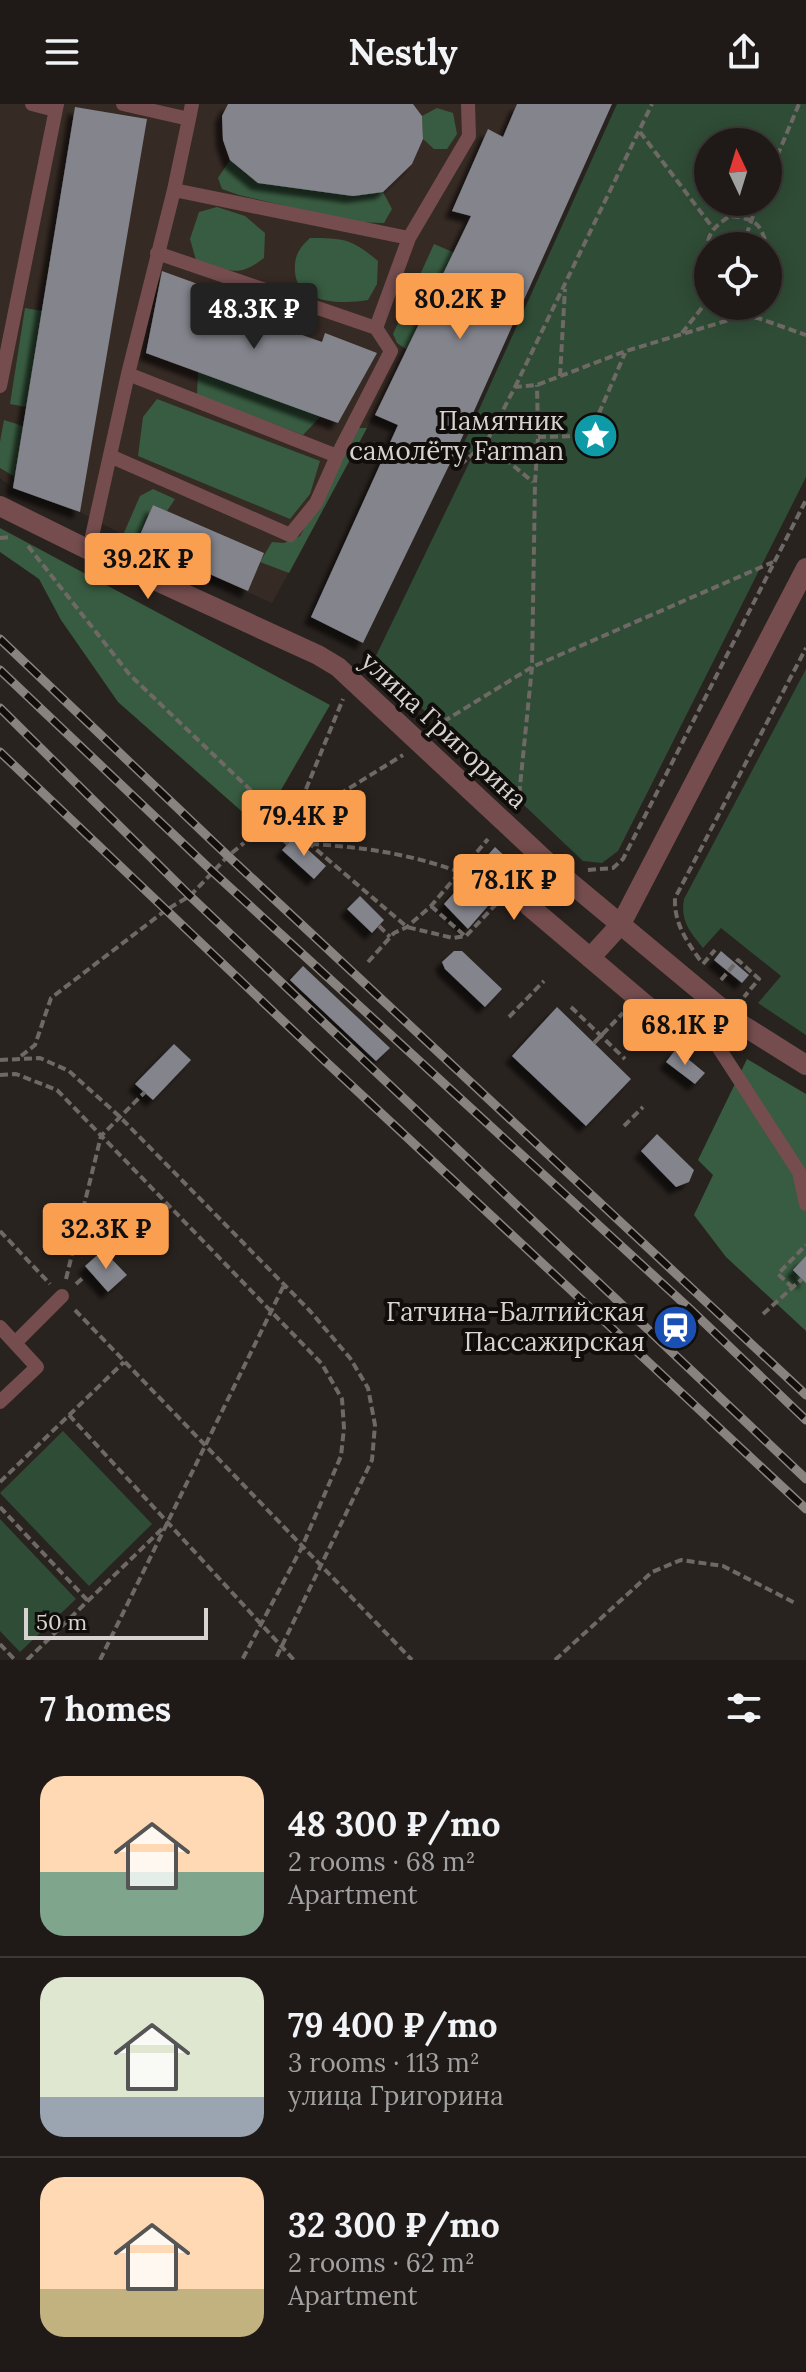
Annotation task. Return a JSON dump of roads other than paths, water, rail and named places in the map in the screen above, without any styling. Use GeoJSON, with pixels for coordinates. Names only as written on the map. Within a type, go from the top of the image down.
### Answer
{"type":"FeatureCollection","features":[{"type":"Feature","properties":{"kind":"street","name":"улица Григорина"},"geometry":{"type":"LineString","coordinates":[[0,506],[318,655],[354,680],[411,748],[511,816],[560,874],[739,1023],[806,1065]]}},
{"type":"Feature","properties":{"kind":"street"},"geometry":{"type":"LineString","coordinates":[[590,958],[621,924],[806,568]]}},
{"type":"Feature","properties":{"kind":"street"},"geometry":{"type":"LineString","coordinates":[[560,874],[529,906],[667,1023],[691,1038],[713,1039],[739,1023]]}},
{"type":"Feature","properties":{"kind":"lane"},"geometry":{"type":"LineString","coordinates":[[0,386],[56,107],[32,104]]}},
{"type":"Feature","properties":{"kind":"lane"},"geometry":{"type":"LineString","coordinates":[[89,550],[190,111],[123,104]]}},
{"type":"Feature","properties":{"kind":"lane"},"geometry":{"type":"LineString","coordinates":[[376,328],[409,238],[469,136],[468,104]]}},
{"type":"Feature","properties":{"kind":"lane"},"geometry":{"type":"LineString","coordinates":[[174,190],[409,238]]}},
{"type":"Feature","properties":{"kind":"lane"},"geometry":{"type":"LineString","coordinates":[[110,456],[290,535],[316,503],[391,351],[376,328],[157,253]]}},
{"type":"Feature","properties":{"kind":"lane"},"geometry":{"type":"LineString","coordinates":[[128,374],[337,456]]}},
{"type":"Feature","properties":{"kind":"lane"},"geometry":{"type":"LineString","coordinates":[[713,1039],[799,1172],[806,1204]]}},
{"type":"Feature","properties":{"kind":"lane"},"geometry":{"type":"LineString","coordinates":[[15,1343],[62,1296]]}},
{"type":"Feature","properties":{"kind":"lane"},"geometry":{"type":"LineString","coordinates":[[0,1327],[37,1367],[5,1397],[0,1380]]}},
{"type":"Feature","properties":{"kind":"railway"},"geometry":{"type":"LineString","coordinates":[[0,639],[806,1395]]}},
{"type":"Feature","properties":{"kind":"railway"},"geometry":{"type":"LineString","coordinates":[[0,670],[213,872],[690,1309],[806,1420]]}},
{"type":"Feature","properties":{"kind":"railway"},"geometry":{"type":"LineString","coordinates":[[0,708],[190,896],[806,1479]]}},
{"type":"Feature","properties":{"kind":"railway"},"geometry":{"type":"LineString","coordinates":[[0,752],[324,1060],[806,1509]]}},
{"type":"Feature","properties":{"kind":"place","name":"Памятник самолёту Farman"},"geometry":{"type":"Point","coordinates":[595,436]}},
{"type":"Feature","properties":{"kind":"place","name":"Гатчина-Балтийская Пассажирская"},"geometry":{"type":"Point","coordinates":[676,1327]}}]}
